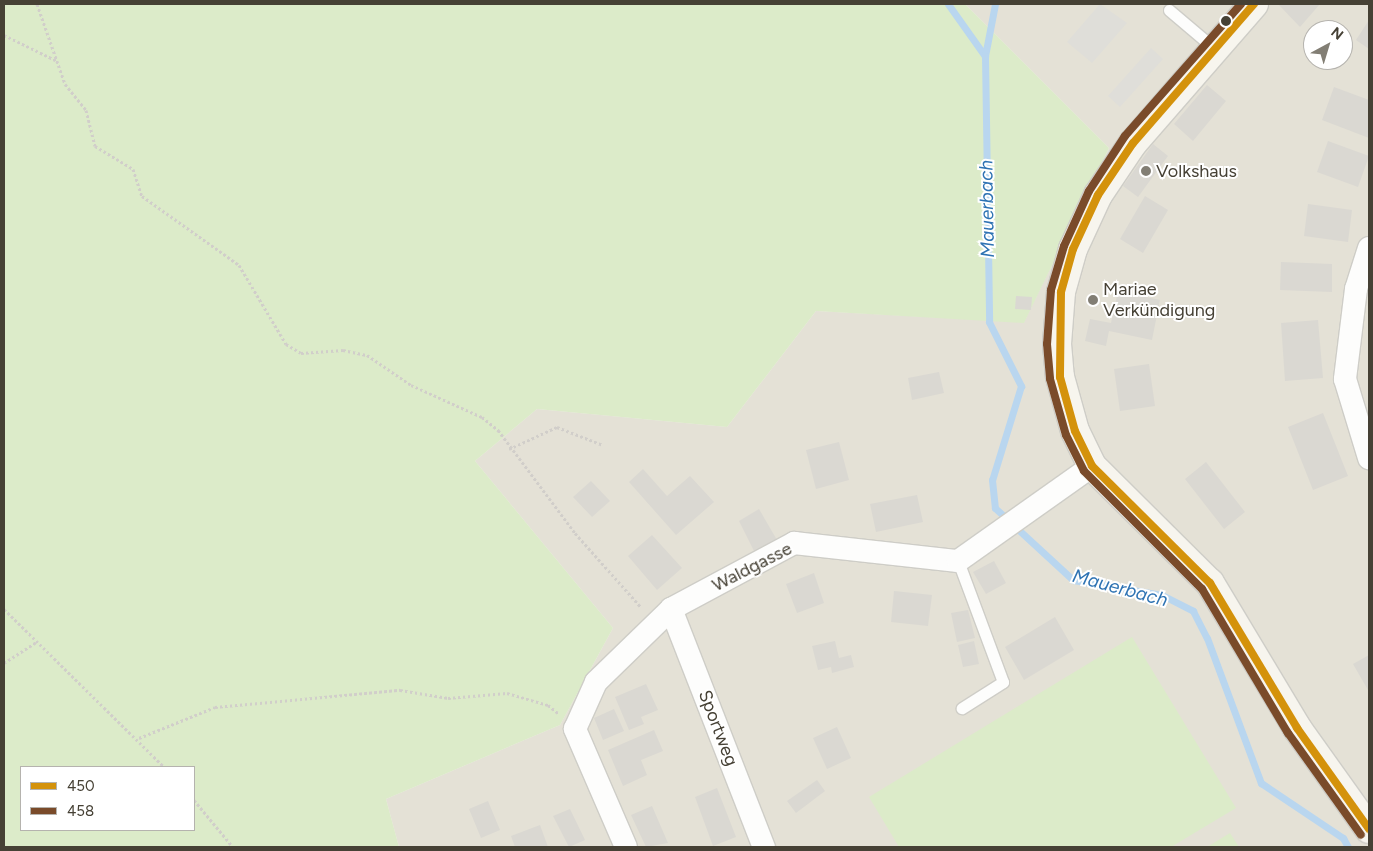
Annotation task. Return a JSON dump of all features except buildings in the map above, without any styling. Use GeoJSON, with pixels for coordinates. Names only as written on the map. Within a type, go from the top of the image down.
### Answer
{"type":"FeatureCollection","features":[{"type":"Feature","properties":{"kind":"main road"},"geometry":{"type":"LineString","coordinates":[[1254,4],[1116,166],[1090,210],[1068,263],[1059,308],[1058,361],[1069,417],[1092,466],[1210,583],[1297,728],[1369,829]]}},
{"type":"Feature","properties":{"kind":"street"},"geometry":{"type":"LineString","coordinates":[[1369,248],[1356,289],[1345,379],[1369,458]]}},
{"type":"Feature","properties":{"kind":"street"},"geometry":{"type":"LineString","coordinates":[[958,560],[1092,466]]}},
{"type":"Feature","properties":{"kind":"street","name":"Waldgasse"},"geometry":{"type":"LineString","coordinates":[[574,729],[596,682],[664,616],[794,544],[958,560]]}},
{"type":"Feature","properties":{"kind":"street","name":"Sportweg"},"geometry":{"type":"LineString","coordinates":[[664,616],[764,847]]}},
{"type":"Feature","properties":{"kind":"street"},"geometry":{"type":"LineString","coordinates":[[574,729],[626,847]]}},
{"type":"Feature","properties":{"kind":"lane"},"geometry":{"type":"LineString","coordinates":[[1169,10],[1215,49]]}},
{"type":"Feature","properties":{"kind":"lane"},"geometry":{"type":"LineString","coordinates":[[958,560],[1003,682],[962,708]]}},
{"type":"Feature","properties":{"kind":"path"},"geometry":{"type":"LineString","coordinates":[[37,4],[65,84],[86,110],[95,146],[133,170],[142,196],[243,270],[286,344],[301,353],[343,350],[367,355],[411,384],[482,417],[498,430],[509,449],[574,533],[664,616]]}},
{"type":"Feature","properties":{"kind":"path"},"geometry":{"type":"LineString","coordinates":[[4,35],[57,61]]}},
{"type":"Feature","properties":{"kind":"path"},"geometry":{"type":"LineString","coordinates":[[509,449],[557,427],[603,445]]}},
{"type":"Feature","properties":{"kind":"path"},"geometry":{"type":"LineString","coordinates":[[4,609],[138,738],[163,766]]}},
{"type":"Feature","properties":{"kind":"path"},"geometry":{"type":"LineString","coordinates":[[4,663],[38,641]]}},
{"type":"Feature","properties":{"kind":"path"},"geometry":{"type":"LineString","coordinates":[[138,738],[215,707],[400,690],[448,698],[507,693],[548,705],[574,729]]}},
{"type":"Feature","properties":{"kind":"path"},"geometry":{"type":"LineString","coordinates":[[195,801],[233,847]]}},
{"type":"Feature","properties":{"kind":"shaded area"},"geometry":{"type":"Polygon","coordinates":[[[965,4],[1369,4],[1369,847],[399,847],[386,799],[560,725],[613,628],[475,461],[537,409],[727,427],[816,311],[1024,322],[1109,148],[965,4]]]}},
{"type":"Feature","properties":{"kind":"shaded area"},"geometry":{"type":"Polygon","coordinates":[[[1100,4],[1127,23],[1092,63],[1067,42],[1100,4]]]}},
{"type":"Feature","properties":{"kind":"shaded area"},"geometry":{"type":"Polygon","coordinates":[[[1151,48],[1163,59],[1120,107],[1108,96],[1151,48]]]}},
{"type":"Feature","properties":{"kind":"green space"},"geometry":{"type":"Polygon","coordinates":[[[4,4],[965,4],[1109,148],[1024,323],[816,311],[727,427],[537,409],[475,461],[613,628],[560,725],[386,799],[399,847],[4,847],[4,4]]]}},
{"type":"Feature","properties":{"kind":"green space"},"geometry":{"type":"Polygon","coordinates":[[[1132,637],[1236,808],[1171,847],[899,847],[869,797],[1132,637]]]}},
{"type":"Feature","properties":{"kind":"green space"},"geometry":{"type":"Polygon","coordinates":[[[1230,833],[1239,847],[1207,847],[1230,833]]]}},
{"type":"Feature","properties":{"kind":"waterway"},"geometry":{"type":"LineString","coordinates":[[948,4],[985,56]]}},
{"type":"Feature","properties":{"kind":"waterway","name":"Mauerbach"},"geometry":{"type":"LineString","coordinates":[[995,4],[985,56],[989,322],[1021,386],[992,480],[995,508],[1073,580],[1162,595],[1193,611],[1207,638],[1261,783],[1343,838],[1348,847]]}},
{"type":"Feature","properties":{"kind":"transit line","name":"458"},"geometry":{"type":"LineString","coordinates":[[1241,4],[1125,136],[1089,191],[1064,246],[1051,290],[1047,344],[1050,379],[1066,435],[1084,471],[1202,589],[1288,733],[1361,835]]}},
{"type":"Feature","properties":{"kind":"transit line","name":"450"},"geometry":{"type":"LineString","coordinates":[[1254,4],[1133,143],[1098,195],[1073,249],[1061,292],[1060,377],[1075,431],[1092,466],[1210,583],[1297,728],[1369,829]]}},
{"type":"Feature","properties":{"kind":"place","name":"Volkshaus"},"geometry":{"type":"Point","coordinates":[1146,171]}},
{"type":"Feature","properties":{"kind":"place","name":"Mariae Verkündigung"},"geometry":{"type":"Point","coordinates":[1093,300]}}]}
